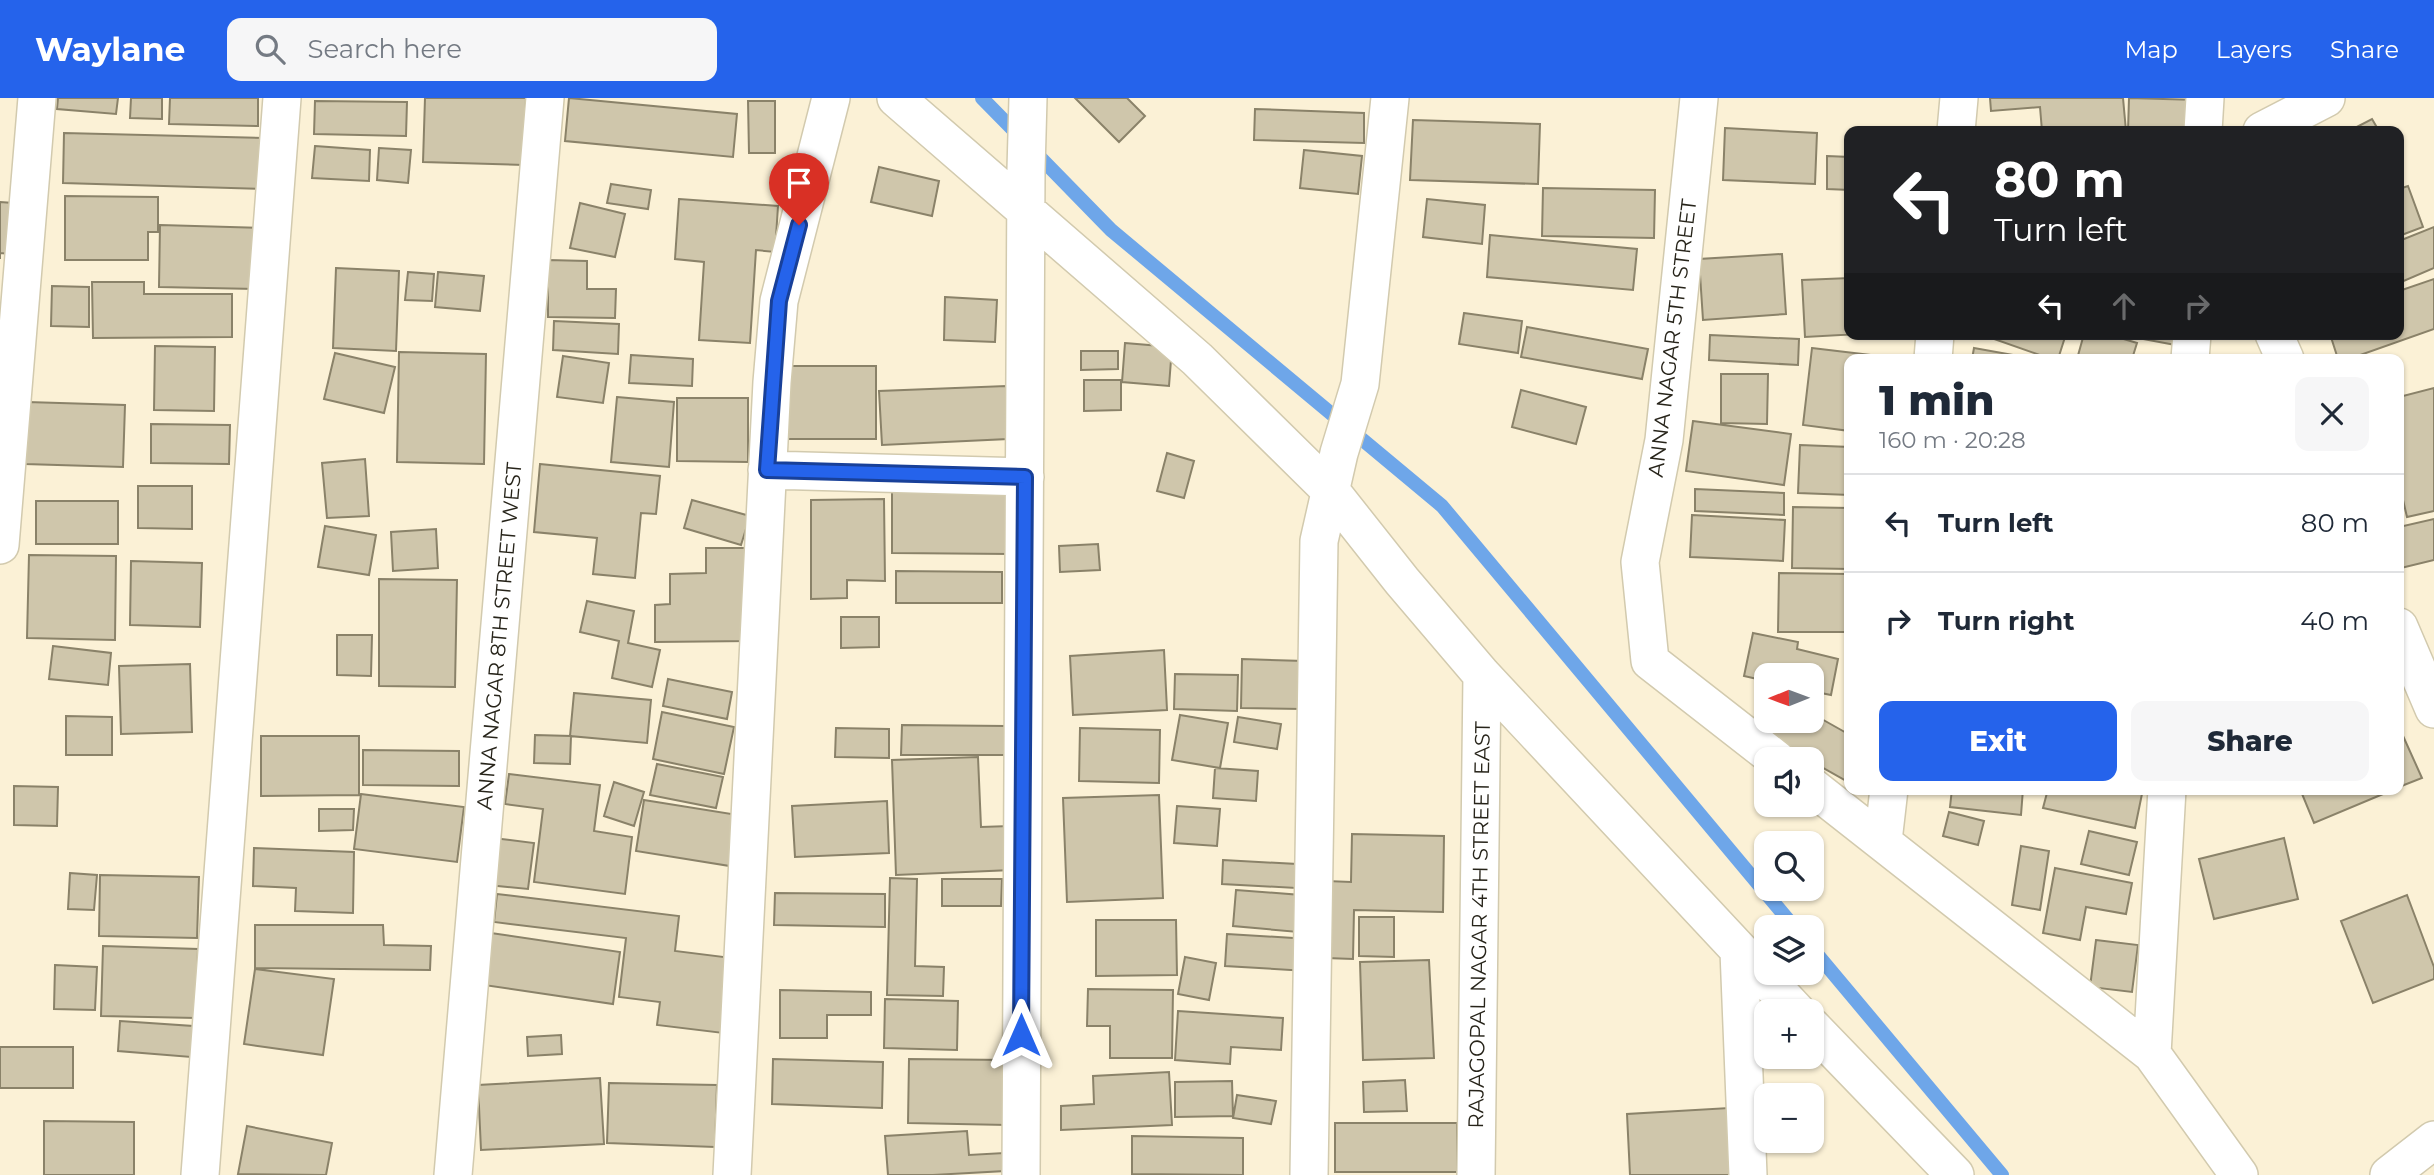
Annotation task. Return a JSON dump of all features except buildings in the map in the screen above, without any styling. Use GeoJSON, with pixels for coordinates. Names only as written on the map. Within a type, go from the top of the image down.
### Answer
{"type":"FeatureCollection","features":[{"type":"Feature","properties":{"kind":"street"},"geometry":{"type":"LineString","coordinates":[[0,545],[37,98]]}},
{"type":"Feature","properties":{"kind":"street"},"geometry":{"type":"LineString","coordinates":[[200,1175],[282,98]]}},
{"type":"Feature","properties":{"kind":"street","name":"ANNA NAGAR 8TH STREET WEST"},"geometry":{"type":"LineString","coordinates":[[453,1175],[545,98]]}},
{"type":"Feature","properties":{"kind":"street"},"geometry":{"type":"LineString","coordinates":[[732,1175],[767,470],[779,301],[831,98]]}},
{"type":"Feature","properties":{"kind":"street"},"geometry":{"type":"LineString","coordinates":[[896,98],[1197,359],[1330,490],[1402,581],[1482,675],[1785,999]]}},
{"type":"Feature","properties":{"kind":"street"},"geometry":{"type":"LineString","coordinates":[[1309,1175],[1319,541],[1339,453],[1360,383],[1390,98]]}},
{"type":"Feature","properties":{"kind":"street","name":"ANNA NAGAR 5TH STREET"},"geometry":{"type":"LineString","coordinates":[[1699,98],[1664,440],[1640,562],[1650,661],[1760,747]]}},
{"type":"Feature","properties":{"kind":"street"},"geometry":{"type":"LineString","coordinates":[[1956,126],[1959,98]]}},
{"type":"Feature","properties":{"kind":"street"},"geometry":{"type":"LineString","coordinates":[[2203,126],[2205,98]]}},
{"type":"Feature","properties":{"kind":"street"},"geometry":{"type":"LineString","coordinates":[[2272,126],[2326,98]]}},
{"type":"Feature","properties":{"kind":"street"},"geometry":{"type":"LineString","coordinates":[[1021,1175],[1028,107]]}},
{"type":"Feature","properties":{"kind":"street"},"geometry":{"type":"LineString","coordinates":[[767,470],[1025,477]]}},
{"type":"Feature","properties":{"kind":"street"},"geometry":{"type":"LineString","coordinates":[[2404,639],[2434,709]]}},
{"type":"Feature","properties":{"kind":"street","name":"RAJAGOPAL NAGAR 4TH STREET EAST"},"geometry":{"type":"LineString","coordinates":[[1476,1175],[1482,675]]}},
{"type":"Feature","properties":{"kind":"street"},"geometry":{"type":"LineString","coordinates":[[1883,841],[1888,795]]}},
{"type":"Feature","properties":{"kind":"street"},"geometry":{"type":"LineString","coordinates":[[2152,1054],[2166,795]]}},
{"type":"Feature","properties":{"kind":"street"},"geometry":{"type":"LineString","coordinates":[[1824,796],[2152,1054],[2239,1175]]}},
{"type":"Feature","properties":{"kind":"street"},"geometry":{"type":"LineString","coordinates":[[1739,951],[1748,1175]]}},
{"type":"Feature","properties":{"kind":"street"},"geometry":{"type":"LineString","coordinates":[[1824,1039],[1955,1175]]}},
{"type":"Feature","properties":{"kind":"street"},"geometry":{"type":"LineString","coordinates":[[2389,1175],[2434,1140]]}},
{"type":"Feature","properties":{"kind":"waterway"},"geometry":{"type":"LineString","coordinates":[[982,98],[1111,230],[1442,506],[1784,915]]}},
{"type":"Feature","properties":{"kind":"waterway"},"geometry":{"type":"LineString","coordinates":[[1824,963],[2002,1175]]}},
{"type":"Feature","properties":{"kind":"route"},"geometry":{"type":"LineString","coordinates":[[799,225],[779,301],[767,470],[1025,477],[1021,1035]]}}]}
